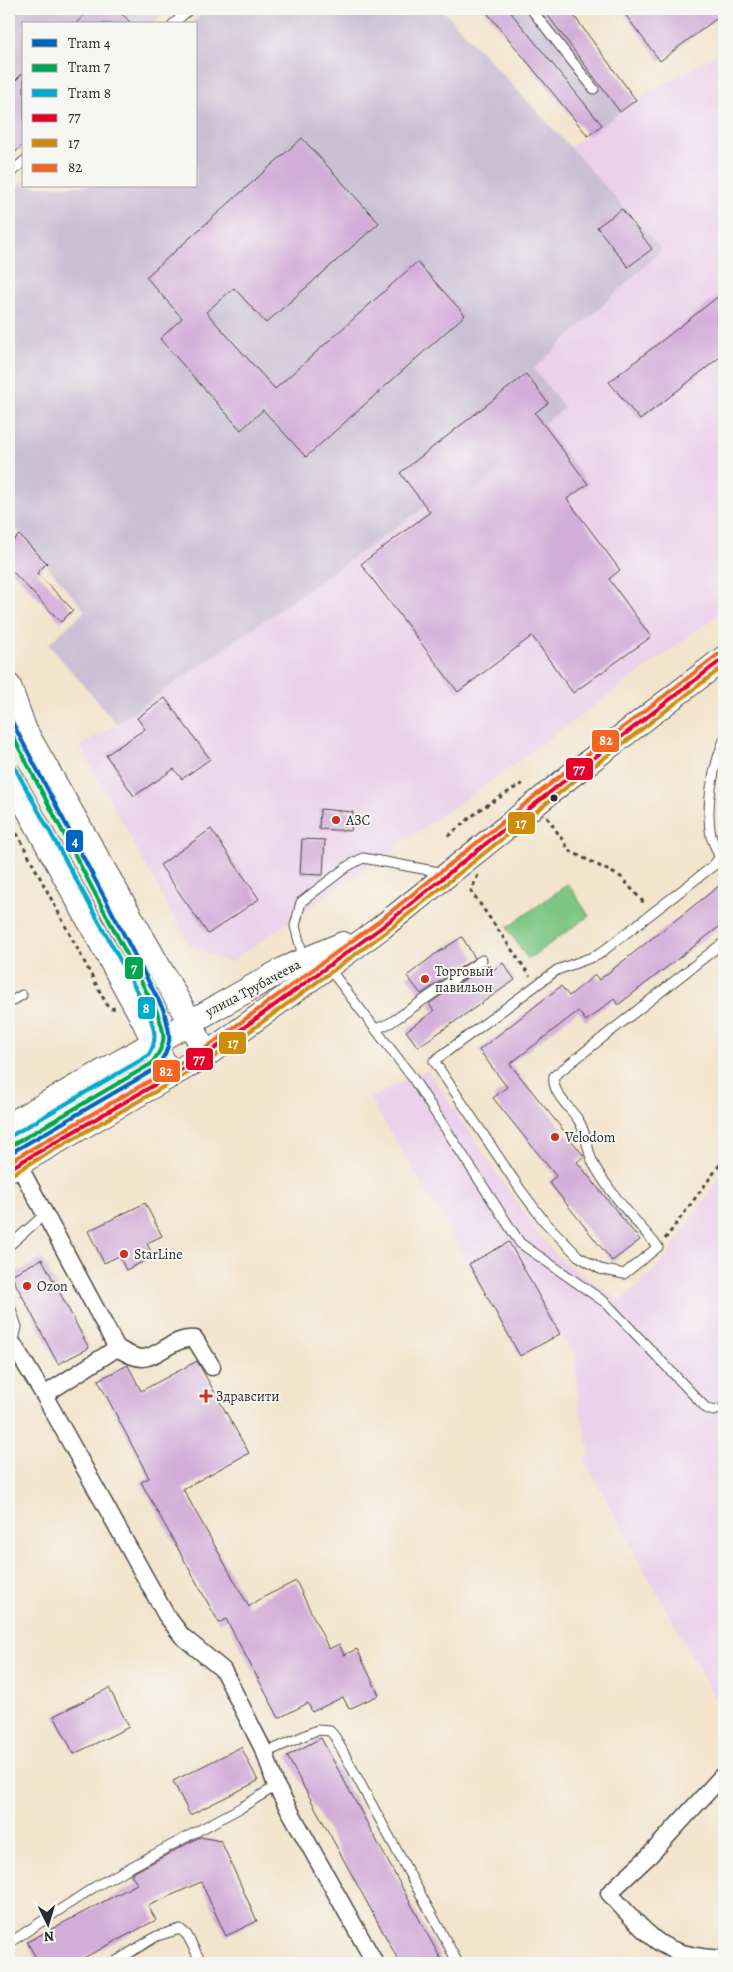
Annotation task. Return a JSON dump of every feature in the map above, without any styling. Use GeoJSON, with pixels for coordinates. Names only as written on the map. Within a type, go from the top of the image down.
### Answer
{"type":"FeatureCollection","features":[{"type":"Feature","properties":{"kind":"main road","name":"улица Трубачеева"},"geometry":{"type":"LineString","coordinates":[[13,1167],[188,1066],[328,967],[450,874],[569,777],[722,665]]}},
{"type":"Feature","properties":{"kind":"main road"},"geometry":{"type":"LineString","coordinates":[[10,693],[25,731],[190,1022],[188,1066]]}},
{"type":"Feature","properties":{"kind":"main road"},"geometry":{"type":"LineString","coordinates":[[9,774],[14,811],[132,999],[153,1042],[188,1066]]}},
{"type":"Feature","properties":{"kind":"main road","name":"улица Трубачеева"},"geometry":{"type":"LineString","coordinates":[[9,1124],[286,968],[382,927]]}},
{"type":"Feature","properties":{"kind":"street"},"geometry":{"type":"LineString","coordinates":[[13,1167],[45,1214],[117,1348],[134,1356],[146,1358],[187,1337],[195,1339],[212,1367]]}},
{"type":"Feature","properties":{"kind":"street"},"geometry":{"type":"LineString","coordinates":[[11,1342],[44,1395],[166,1615],[182,1636],[223,1670],[265,1753],[276,1786],[375,1963]]}},
{"type":"Feature","properties":{"kind":"street"},"geometry":{"type":"LineString","coordinates":[[44,1395],[117,1348]]}},
{"type":"Feature","properties":{"kind":"street"},"geometry":{"type":"LineString","coordinates":[[724,1774],[649,1856],[610,1893],[658,1942],[676,1950],[707,1958],[724,1959]]}},
{"type":"Feature","properties":{"kind":"lane"},"geometry":{"type":"LineString","coordinates":[[175,22],[190,9]]}},
{"type":"Feature","properties":{"kind":"lane"},"geometry":{"type":"LineString","coordinates":[[531,9],[594,89]]}},
{"type":"Feature","properties":{"kind":"lane"},"geometry":{"type":"LineString","coordinates":[[9,174],[22,163]]}},
{"type":"Feature","properties":{"kind":"lane"},"geometry":{"type":"LineString","coordinates":[[724,740],[710,791],[712,837],[719,858],[713,866],[598,955],[557,970],[434,1061],[520,1189],[544,1221],[578,1256],[600,1270],[624,1274],[658,1247],[624,1206],[594,1164],[580,1123],[556,1091],[553,1083],[554,1076],[724,942]]}},
{"type":"Feature","properties":{"kind":"lane"},"geometry":{"type":"LineString","coordinates":[[304,960],[295,926],[301,902],[348,866],[363,858],[450,874]]}},
{"type":"Feature","properties":{"kind":"lane"},"geometry":{"type":"LineString","coordinates":[[376,1029],[390,1023],[482,960]]}},
{"type":"Feature","properties":{"kind":"lane"},"geometry":{"type":"LineString","coordinates":[[328,967],[412,1077],[520,1243],[606,1303],[706,1408],[713,1411],[720,1411],[724,1408]]}},
{"type":"Feature","properties":{"kind":"lane"},"geometry":{"type":"LineString","coordinates":[[9,1003],[22,995]]}},
{"type":"Feature","properties":{"kind":"lane"},"geometry":{"type":"LineString","coordinates":[[9,1246],[45,1214]]}},
{"type":"Feature","properties":{"kind":"lane"},"geometry":{"type":"LineString","coordinates":[[9,1304],[17,1327],[11,1342]]}},
{"type":"Feature","properties":{"kind":"lane"},"geometry":{"type":"LineString","coordinates":[[265,1753],[317,1730],[330,1731],[336,1737],[458,1963]]}},
{"type":"Feature","properties":{"kind":"lane"},"geometry":{"type":"LineString","coordinates":[[9,1944],[96,1886],[242,1807],[276,1786]]}},
{"type":"Feature","properties":{"kind":"lane"},"geometry":{"type":"LineString","coordinates":[[113,1963],[157,1936],[180,1929],[188,1935],[201,1962]]}},
{"type":"Feature","properties":{"kind":"path"},"geometry":{"type":"LineString","coordinates":[[448,836],[482,809],[522,784],[528,793]]}},
{"type":"Feature","properties":{"kind":"path"},"geometry":{"type":"LineString","coordinates":[[14,811],[108,1007],[114,1008],[132,999]]}},
{"type":"Feature","properties":{"kind":"path"},"geometry":{"type":"LineString","coordinates":[[544,813],[570,851],[621,877],[654,913]]}},
{"type":"Feature","properties":{"kind":"path"},"geometry":{"type":"LineString","coordinates":[[482,868],[470,891],[536,985]]}},
{"type":"Feature","properties":{"kind":"path"},"geometry":{"type":"LineString","coordinates":[[658,1247],[682,1218],[724,1159]]}},
{"type":"Feature","properties":{"kind":"shaded area"},"geometry":{"type":"Polygon","coordinates":[[[9,9],[167,9],[154,22],[22,22],[22,122],[9,136],[9,9]]]}},
{"type":"Feature","properties":{"kind":"shaded area"},"geometry":{"type":"Polygon","coordinates":[[[207,9],[442,9],[662,250],[534,369],[565,408],[117,724],[48,644],[85,611],[9,520],[9,194],[22,182],[22,188],[198,188],[198,22],[193,22],[207,9]]]}},
{"type":"Feature","properties":{"kind":"shaded area"},"geometry":{"type":"Polygon","coordinates":[[[484,9],[569,9],[636,100],[588,136],[484,9]]]}},
{"type":"Feature","properties":{"kind":"shaded area"},"geometry":{"type":"Polygon","coordinates":[[[724,51],[724,611],[495,778],[230,963],[190,946],[80,746],[117,724],[565,408],[534,369],[662,250],[570,147],[651,91],[724,51]]]}},
{"type":"Feature","properties":{"kind":"shaded area"},"geometry":{"type":"Polygon","coordinates":[[[427,1070],[538,1233],[559,1259],[621,1301],[663,1262],[724,1170],[724,1715],[585,1461],[590,1453],[579,1406],[575,1354],[560,1334],[469,1264],[370,1098],[427,1070]]]}},
{"type":"Feature","properties":{"kind":"green space"},"geometry":{"type":"Polygon","coordinates":[[[568,884],[589,916],[528,959],[507,928],[568,884]]]}},
{"type":"Feature","properties":{"kind":"building"},"geometry":{"type":"Polygon","coordinates":[[[91,9],[117,9],[130,22],[77,22],[91,9]]]}},
{"type":"Feature","properties":{"kind":"building"},"geometry":{"type":"Polygon","coordinates":[[[484,9],[508,9],[602,125],[588,136],[484,9]]]}},
{"type":"Feature","properties":{"kind":"building"},"geometry":{"type":"Polygon","coordinates":[[[543,9],[569,9],[636,100],[620,112],[543,9]]]}},
{"type":"Feature","properties":{"kind":"building"},"geometry":{"type":"Polygon","coordinates":[[[621,9],[724,9],[724,13],[660,61],[621,9]]]}},
{"type":"Feature","properties":{"kind":"building"},"geometry":{"type":"Polygon","coordinates":[[[22,74],[22,146],[9,158],[9,87],[22,74]]]}},
{"type":"Feature","properties":{"kind":"building"},"geometry":{"type":"Polygon","coordinates":[[[302,138],[379,223],[266,323],[234,288],[206,312],[275,389],[417,262],[465,315],[306,457],[263,410],[241,430],[160,339],[182,318],[146,277],[302,138]]]}},
{"type":"Feature","properties":{"kind":"building"},"geometry":{"type":"Polygon","coordinates":[[[622,209],[652,249],[628,267],[597,227],[622,209]]]}},
{"type":"Feature","properties":{"kind":"building"},"geometry":{"type":"Polygon","coordinates":[[[724,292],[724,354],[640,420],[609,382],[724,292]]]}},
{"type":"Feature","properties":{"kind":"building"},"geometry":{"type":"Polygon","coordinates":[[[526,374],[548,403],[535,413],[588,484],[567,499],[620,570],[609,579],[651,637],[573,693],[532,636],[458,692],[361,564],[430,512],[400,473],[526,374]]]}},
{"type":"Feature","properties":{"kind":"building"},"geometry":{"type":"Polygon","coordinates":[[[19,535],[47,563],[37,573],[73,610],[61,622],[9,568],[9,545],[19,535]]]}},
{"type":"Feature","properties":{"kind":"building"},"geometry":{"type":"Polygon","coordinates":[[[165,698],[210,759],[182,779],[174,769],[134,796],[106,755],[145,729],[137,718],[165,698]]]}},
{"type":"Feature","properties":{"kind":"building","name":"АЗС"},"geometry":{"type":"Polygon","coordinates":[[[320,809],[353,812],[351,831],[319,829],[320,809]]]}},
{"type":"Feature","properties":{"kind":"building"},"geometry":{"type":"Polygon","coordinates":[[[211,829],[259,899],[208,934],[160,865],[211,829]]]}},
{"type":"Feature","properties":{"kind":"building"},"geometry":{"type":"Polygon","coordinates":[[[302,839],[325,840],[323,875],[300,874],[302,839]]]}},
{"type":"Feature","properties":{"kind":"building"},"geometry":{"type":"Polygon","coordinates":[[[724,882],[724,923],[618,1005],[614,999],[586,1021],[578,1011],[510,1064],[584,1156],[577,1162],[640,1240],[612,1261],[549,1182],[556,1176],[493,1098],[507,1087],[479,1050],[561,986],[569,996],[595,975],[599,980],[724,882]]]}},
{"type":"Feature","properties":{"kind":"building"},"geometry":{"type":"Polygon","coordinates":[[[462,937],[475,958],[421,994],[407,976],[434,955],[462,937]]]}},
{"type":"Feature","properties":{"kind":"building"},"geometry":{"type":"Polygon","coordinates":[[[503,963],[515,980],[418,1047],[406,1031],[434,1011],[429,1004],[481,968],[486,975],[503,963]]]}},
{"type":"Feature","properties":{"kind":"building"},"geometry":{"type":"Polygon","coordinates":[[[145,1203],[162,1236],[147,1243],[153,1257],[126,1270],[119,1256],[104,1263],[88,1231],[145,1203]]]}},
{"type":"Feature","properties":{"kind":"building"},"geometry":{"type":"Polygon","coordinates":[[[509,1242],[560,1334],[520,1356],[469,1264],[509,1242]]]}},
{"type":"Feature","properties":{"kind":"building"},"geometry":{"type":"Polygon","coordinates":[[[42,1259],[89,1348],[58,1364],[11,1275],[42,1259]]]}},
{"type":"Feature","properties":{"kind":"building"},"geometry":{"type":"Polygon","coordinates":[[[197,1361],[249,1453],[183,1489],[249,1607],[256,1601],[296,1581],[329,1649],[339,1644],[344,1655],[357,1649],[379,1695],[349,1709],[343,1697],[312,1712],[308,1703],[279,1718],[226,1619],[219,1623],[141,1482],[149,1478],[98,1380],[128,1365],[141,1391],[197,1361]]]}},
{"type":"Feature","properties":{"kind":"building"},"geometry":{"type":"Polygon","coordinates":[[[109,1688],[129,1727],[74,1754],[54,1716],[109,1688]]]}},
{"type":"Feature","properties":{"kind":"building"},"geometry":{"type":"Polygon","coordinates":[[[321,1738],[443,1963],[400,1963],[287,1756],[321,1738]]]}},
{"type":"Feature","properties":{"kind":"building"},"geometry":{"type":"Polygon","coordinates":[[[241,1747],[258,1781],[190,1815],[173,1781],[241,1747]]]}},
{"type":"Feature","properties":{"kind":"building"},"geometry":{"type":"Polygon","coordinates":[[[200,1837],[221,1841],[257,1921],[226,1936],[201,1882],[148,1906],[156,1920],[74,1963],[39,1963],[27,1942],[137,1884],[131,1874],[200,1837]]]}},
{"type":"Feature","properties":{"kind":"tram line","name":"4"},"geometry":{"type":"LineString","coordinates":[[9,716],[163,1009],[169,1034],[168,1047],[155,1069],[9,1154]]}},
{"type":"Feature","properties":{"kind":"tram line","name":"7"},"geometry":{"type":"LineString","coordinates":[[9,729],[157,1012],[163,1033],[160,1051],[151,1064],[9,1147]]}},
{"type":"Feature","properties":{"kind":"tram line","name":"8"},"geometry":{"type":"LineString","coordinates":[[9,757],[149,1013],[154,1035],[153,1045],[148,1056],[9,1137]]}},
{"type":"Feature","properties":{"kind":"transit line","name":"82"},"geometry":{"type":"LineString","coordinates":[[9,1162],[203,1050],[378,922],[565,772],[720,653]]}},
{"type":"Feature","properties":{"kind":"transit line","name":"77"},"geometry":{"type":"LineString","coordinates":[[9,1169],[206,1055],[382,927],[569,777],[724,658]]}},
{"type":"Feature","properties":{"kind":"transit line","name":"17"},"geometry":{"type":"LineString","coordinates":[[12,1174],[210,1060],[386,932],[573,782],[724,666]]}},
{"type":"Feature","properties":{"kind":"place","name":"АЗС"},"geometry":{"type":"Point","coordinates":[336,820]}},
{"type":"Feature","properties":{"kind":"place","name":"Торговый павильон"},"geometry":{"type":"Point","coordinates":[425,979]}},
{"type":"Feature","properties":{"kind":"place","name":"Velodom"},"geometry":{"type":"Point","coordinates":[555,1137]}},
{"type":"Feature","properties":{"kind":"place","name":"StarLine"},"geometry":{"type":"Point","coordinates":[124,1254]}},
{"type":"Feature","properties":{"kind":"place","name":"Ozon"},"geometry":{"type":"Point","coordinates":[27,1286]}},
{"type":"Feature","properties":{"kind":"place","name":"Здравсити"},"geometry":{"type":"Point","coordinates":[206,1396]}}]}
